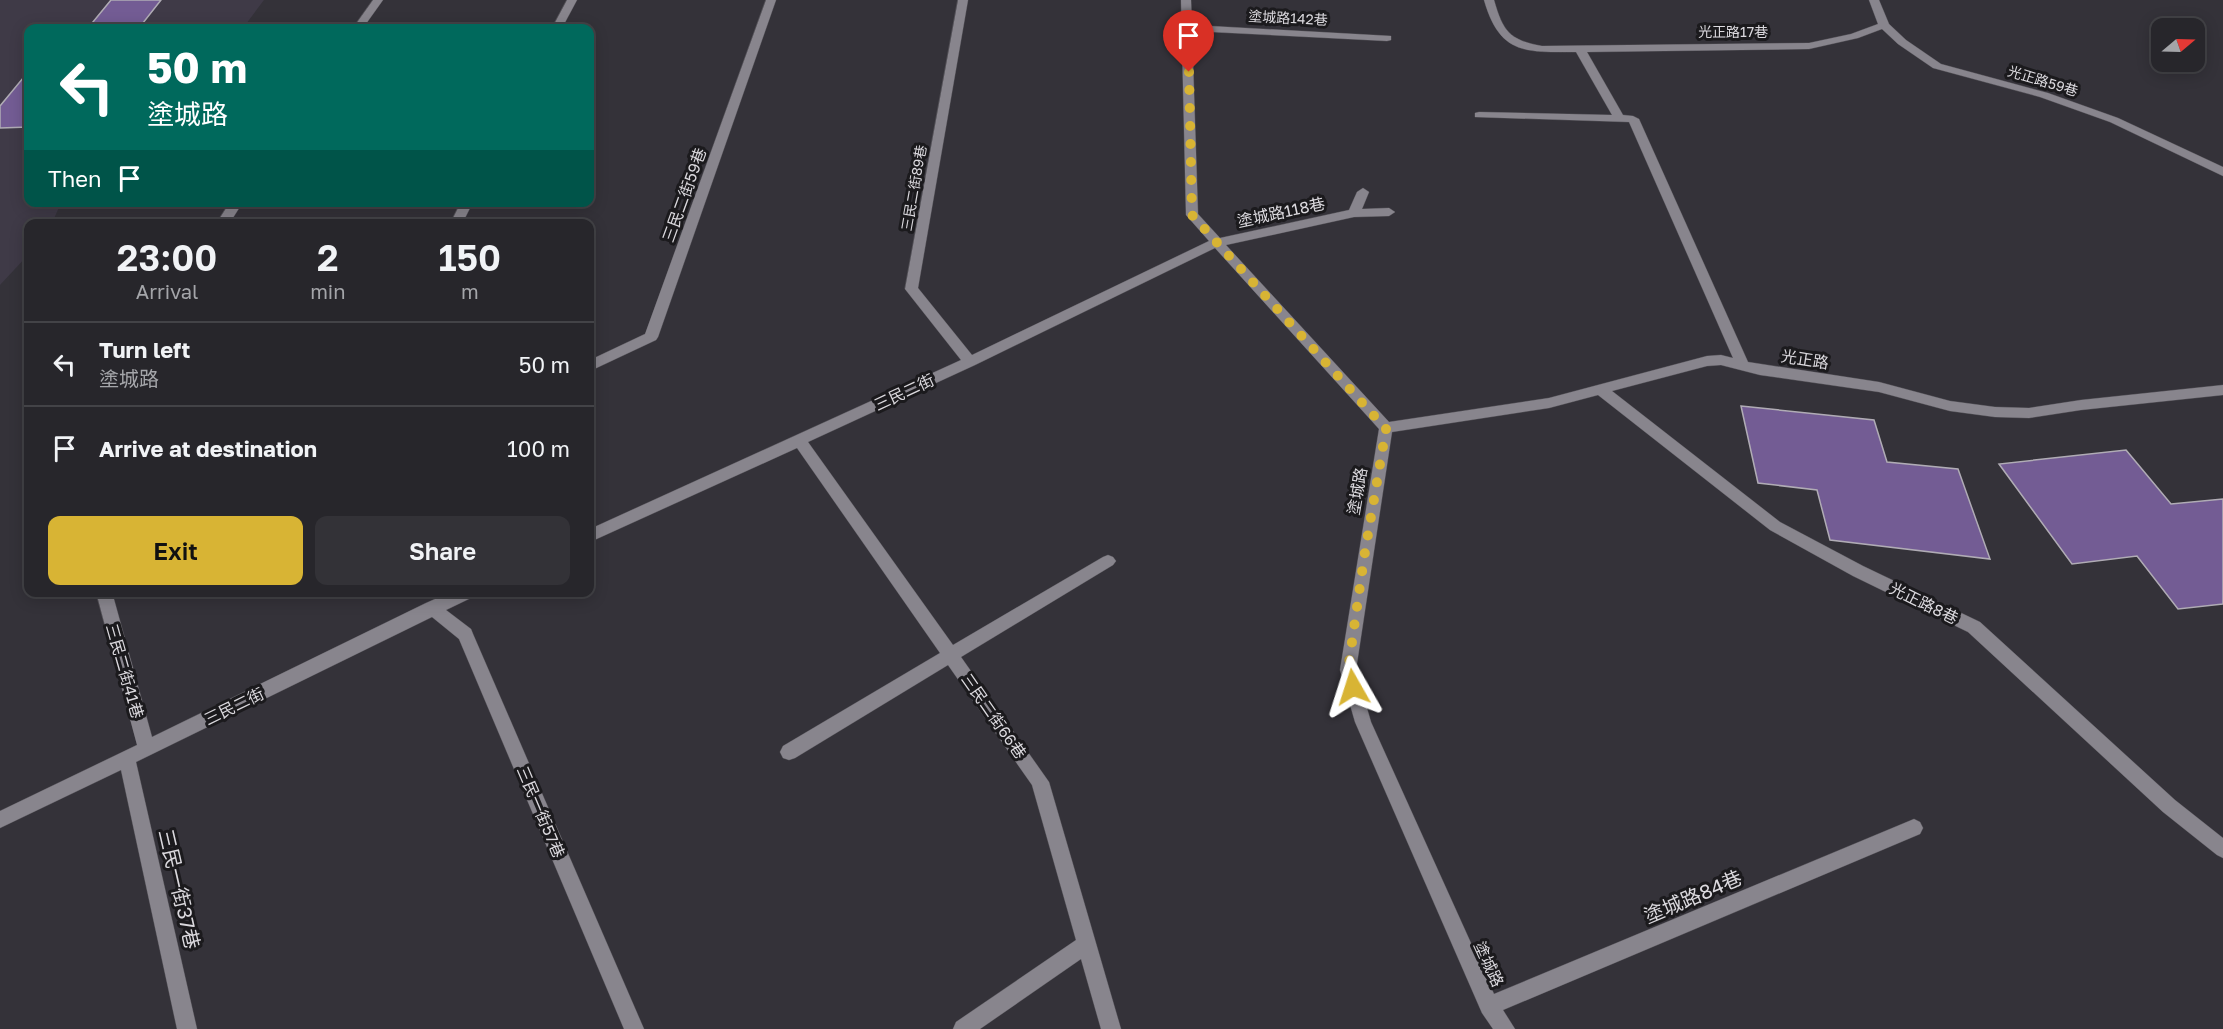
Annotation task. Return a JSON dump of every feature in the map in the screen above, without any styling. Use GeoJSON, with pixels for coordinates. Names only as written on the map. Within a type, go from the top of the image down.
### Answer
{"type":"FeatureCollection","features":[{"type":"Feature","properties":{"kind":"street"},"geometry":{"type":"LineString","coordinates":[[361,24],[378,0]]}},
{"type":"Feature","properties":{"kind":"street"},"geometry":{"type":"LineString","coordinates":[[559,24],[572,0]]}},
{"type":"Feature","properties":{"kind":"street","name":"三民二街59巷"},"geometry":{"type":"LineString","coordinates":[[594,364],[651,337],[771,0]]}},
{"type":"Feature","properties":{"kind":"street","name":"三民二街89巷"},"geometry":{"type":"LineString","coordinates":[[963,0],[911,289],[970,362]]}},
{"type":"Feature","properties":{"kind":"street"},"geometry":{"type":"LineString","coordinates":[[1186,0],[1192,215],[1386,429]]}},
{"type":"Feature","properties":{"kind":"street","name":"光正路17巷"},"geometry":{"type":"LineString","coordinates":[[1489,0],[1497,28],[1511,41],[1542,49],[1809,46],[1854,36],[1884,25]]}},
{"type":"Feature","properties":{"kind":"street","name":"光正路59巷"},"geometry":{"type":"LineString","coordinates":[[1874,0],[1884,25],[1902,42],[1937,66],[2044,95],[2114,120],[2223,172]]}},
{"type":"Feature","properties":{"kind":"street","name":"塗城路142巷"},"geometry":{"type":"LineString","coordinates":[[1188,28],[1387,38]]}},
{"type":"Feature","properties":{"kind":"street"},"geometry":{"type":"LineString","coordinates":[[1579,47],[1619,118]]}},
{"type":"Feature","properties":{"kind":"street"},"geometry":{"type":"LineString","coordinates":[[1479,116],[1633,119],[1743,365]]}},
{"type":"Feature","properties":{"kind":"street"},"geometry":{"type":"LineString","coordinates":[[1354,213],[1363,192]]}},
{"type":"Feature","properties":{"kind":"street","name":"塗城路118巷"},"geometry":{"type":"LineString","coordinates":[[1216,243],[1354,213],[1389,212]]}},
{"type":"Feature","properties":{"kind":"street","name":"三民二街"},"geometry":{"type":"LineString","coordinates":[[594,534],[970,362],[1216,243]]}},
{"type":"Feature","properties":{"kind":"street","name":"光正路"},"geometry":{"type":"LineString","coordinates":[[1386,429],[1549,402],[1707,361],[1721,360],[1817,379],[1879,387],[1950,406],[1995,412],[2029,413],[2081,405],[2223,390]]}},
{"type":"Feature","properties":{"kind":"street","name":"光正路8巷"},"geometry":{"type":"LineString","coordinates":[[1601,390],[1775,526],[1858,572],[1974,627],[2169,806],[2223,849]]}},
{"type":"Feature","properties":{"kind":"street","name":"塗城路"},"geometry":{"type":"LineString","coordinates":[[1386,429],[1348,670],[1368,733],[1489,1006],[1505,1029]]}},
{"type":"Feature","properties":{"kind":"street","name":"三民二街66巷"},"geometry":{"type":"LineString","coordinates":[[799,440],[1040,782],[1111,1029]]}},
{"type":"Feature","properties":{"kind":"street"},"geometry":{"type":"LineString","coordinates":[[789,752],[1108,561]]}},
{"type":"Feature","properties":{"kind":"street","name":"三民二街41巷"},"geometry":{"type":"LineString","coordinates":[[105,597],[147,749]]}},
{"type":"Feature","properties":{"kind":"street","name":"三民二街"},"geometry":{"type":"LineString","coordinates":[[0,819],[127,759],[432,608],[448,597]]}},
{"type":"Feature","properties":{"kind":"street","name":"三民一街57巷"},"geometry":{"type":"LineString","coordinates":[[432,608],[465,634],[634,1029]]}},
{"type":"Feature","properties":{"kind":"street","name":"三民一街37巷"},"geometry":{"type":"LineString","coordinates":[[127,759],[187,1029]]}},
{"type":"Feature","properties":{"kind":"street","name":"塗城路84巷"},"geometry":{"type":"LineString","coordinates":[[1489,1006],[1914,828]]}},
{"type":"Feature","properties":{"kind":"street"},"geometry":{"type":"LineString","coordinates":[[963,1029],[1087,944]]}},
{"type":"Feature","properties":{"kind":"shaded area"},"geometry":{"type":"Polygon","coordinates":[[[0,0],[264,0],[246,24],[24,24],[24,207],[59,207],[54,219],[24,219],[24,259],[0,285],[0,0]]]}},
{"type":"Feature","properties":{"kind":"building"},"geometry":{"type":"Polygon","coordinates":[[[111,0],[161,0],[142,24],[91,24],[111,0]]]}},
{"type":"Feature","properties":{"kind":"building"},"geometry":{"type":"Polygon","coordinates":[[[24,77],[24,127],[0,128],[0,106],[24,77]]]}},
{"type":"Feature","properties":{"kind":"building"},"geometry":{"type":"Polygon","coordinates":[[[1741,406],[1874,420],[1887,462],[1958,469],[1990,559],[1830,540],[1817,490],[1758,483],[1741,406]]]}},
{"type":"Feature","properties":{"kind":"building"},"geometry":{"type":"Polygon","coordinates":[[[2126,450],[2171,504],[2223,499],[2223,604],[2178,609],[2137,556],[2072,564],[1999,464],[2126,450]]]}},
{"type":"Feature","properties":{"kind":"route"},"geometry":{"type":"LineString","coordinates":[[1189,72],[1192,215],[1386,429],[1348,670],[1353,687]]}}]}
